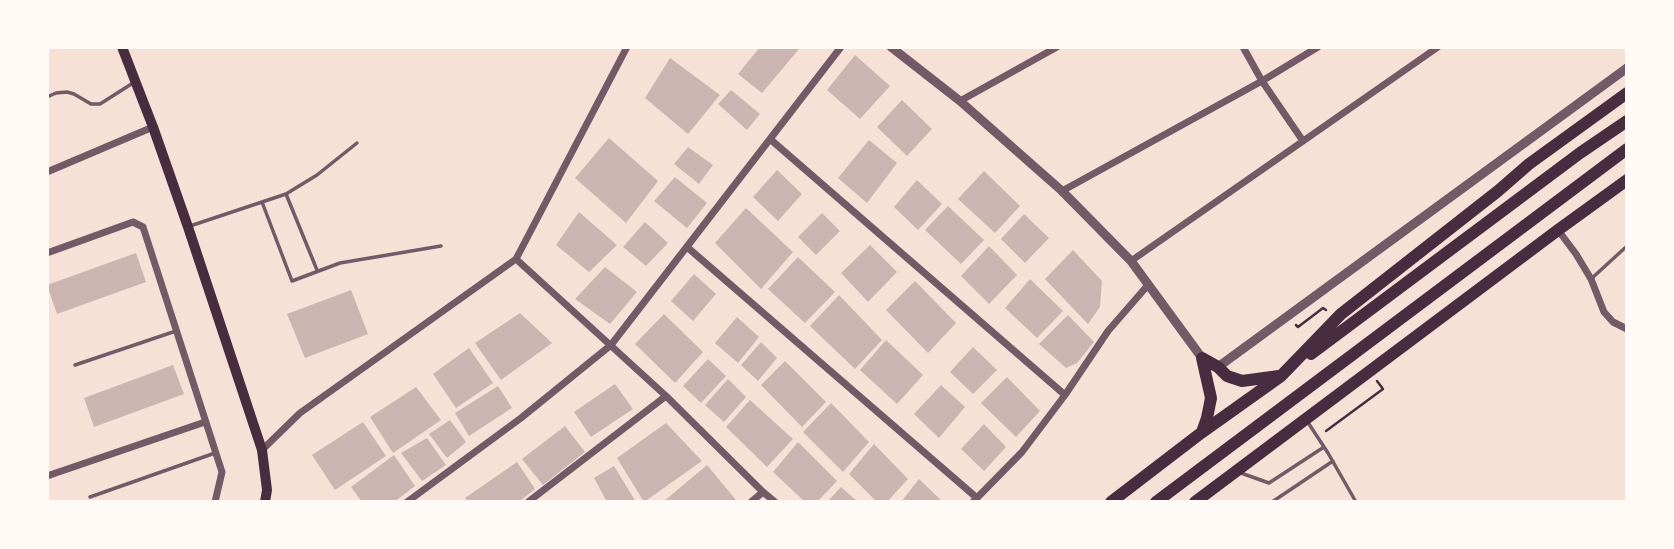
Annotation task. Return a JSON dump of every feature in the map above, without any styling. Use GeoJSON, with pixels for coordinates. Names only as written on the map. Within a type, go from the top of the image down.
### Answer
{"type":"FeatureCollection","features":[{"type":"Feature","properties":{"kind":"highway"},"geometry":{"type":"LineString","coordinates":[[1202,358],[1227,376],[1241,381],[1281,376],[1341,314],[1529,164],[1627,93]]}},
{"type":"Feature","properties":{"kind":"highway"},"geometry":{"type":"LineString","coordinates":[[1111,502],[1580,153],[1627,121]]}},
{"type":"Feature","properties":{"kind":"highway"},"geometry":{"type":"LineString","coordinates":[[1156,502],[1627,149]]}},
{"type":"Feature","properties":{"kind":"highway"},"geometry":{"type":"LineString","coordinates":[[1195,502],[1627,180]]}},
{"type":"Feature","properties":{"kind":"highway"},"geometry":{"type":"LineString","coordinates":[[1201,433],[1211,398],[1202,358]]}},
{"type":"Feature","properties":{"kind":"main road"},"geometry":{"type":"LineString","coordinates":[[122,47],[188,227],[262,450],[267,490],[265,502]]}},
{"type":"Feature","properties":{"kind":"street"},"geometry":{"type":"LineString","coordinates":[[262,450],[300,413],[516,259],[626,47]]}},
{"type":"Feature","properties":{"kind":"street"},"geometry":{"type":"LineString","coordinates":[[407,502],[521,418],[611,345],[841,47]]}},
{"type":"Feature","properties":{"kind":"street"},"geometry":{"type":"LineString","coordinates":[[891,47],[960,101],[1062,191],[1131,261],[1202,358]]}},
{"type":"Feature","properties":{"kind":"street"},"geometry":{"type":"LineString","coordinates":[[960,101],[1058,47]]}},
{"type":"Feature","properties":{"kind":"street"},"geometry":{"type":"LineString","coordinates":[[1243,47],[1262,81],[1303,141]]}},
{"type":"Feature","properties":{"kind":"street"},"geometry":{"type":"LineString","coordinates":[[1062,191],[1262,81],[1318,47]]}},
{"type":"Feature","properties":{"kind":"street"},"geometry":{"type":"LineString","coordinates":[[1131,261],[1438,47]]}},
{"type":"Feature","properties":{"kind":"street"},"geometry":{"type":"LineString","coordinates":[[1218,367],[1627,68]]}},
{"type":"Feature","properties":{"kind":"street"},"geometry":{"type":"LineString","coordinates":[[47,173],[153,127]]}},
{"type":"Feature","properties":{"kind":"street"},"geometry":{"type":"LineString","coordinates":[[770,139],[1065,394]]}},
{"type":"Feature","properties":{"kind":"street"},"geometry":{"type":"LineString","coordinates":[[47,253],[133,222],[142,227],[222,472],[215,502]]}},
{"type":"Feature","properties":{"kind":"street"},"geometry":{"type":"LineString","coordinates":[[1558,229],[1591,279],[1604,312],[1613,322],[1627,329]]}},
{"type":"Feature","properties":{"kind":"street"},"geometry":{"type":"LineString","coordinates":[[687,247],[975,500],[1022,452],[1108,331],[1148,285]]}},
{"type":"Feature","properties":{"kind":"street"},"geometry":{"type":"LineString","coordinates":[[516,259],[666,396],[775,502]]}},
{"type":"Feature","properties":{"kind":"street"},"geometry":{"type":"LineString","coordinates":[[528,502],[666,396]]}},
{"type":"Feature","properties":{"kind":"street"},"geometry":{"type":"LineString","coordinates":[[47,475],[205,422]]}},
{"type":"Feature","properties":{"kind":"street"},"geometry":{"type":"LineString","coordinates":[[751,502],[763,492]]}},
{"type":"Feature","properties":{"kind":"lane"},"geometry":{"type":"LineString","coordinates":[[47,97],[67,92],[91,104],[100,104],[136,82]]}},
{"type":"Feature","properties":{"kind":"lane"},"geometry":{"type":"LineString","coordinates":[[188,227],[286,194],[317,175],[357,143]]}},
{"type":"Feature","properties":{"kind":"lane"},"geometry":{"type":"LineString","coordinates":[[286,194],[317,270]]}},
{"type":"Feature","properties":{"kind":"lane"},"geometry":{"type":"LineString","coordinates":[[261,202],[292,281],[340,263],[440,246]]}},
{"type":"Feature","properties":{"kind":"lane"},"geometry":{"type":"LineString","coordinates":[[1591,279],[1627,246]]}},
{"type":"Feature","properties":{"kind":"lane"},"geometry":{"type":"LineString","coordinates":[[75,365],[176,331]]}},
{"type":"Feature","properties":{"kind":"lane"},"geometry":{"type":"LineString","coordinates":[[1306,419],[1356,502]]}},
{"type":"Feature","properties":{"kind":"lane"},"geometry":{"type":"LineString","coordinates":[[1236,471],[1269,483],[1324,447]]}},
{"type":"Feature","properties":{"kind":"lane"},"geometry":{"type":"LineString","coordinates":[[90,497],[215,453]]}},
{"type":"Feature","properties":{"kind":"lane"},"geometry":{"type":"LineString","coordinates":[[1272,502],[1333,461]]}},
{"type":"Feature","properties":{"kind":"path"},"geometry":{"type":"LineString","coordinates":[[1298,327],[1324,307]]}},
{"type":"Feature","properties":{"kind":"path"},"geometry":{"type":"LineString","coordinates":[[1317,437],[1383,389]]}},
{"type":"Feature","properties":{"kind":"building"},"geometry":{"type":"Polygon","coordinates":[[[760,47],[799,49],[762,93],[738,74],[760,47]]]}},
{"type":"Feature","properties":{"kind":"building"},"geometry":{"type":"Polygon","coordinates":[[[855,55],[890,86],[860,119],[827,90],[855,55]]]}},
{"type":"Feature","properties":{"kind":"building"},"geometry":{"type":"Polygon","coordinates":[[[670,58],[720,95],[688,134],[645,98],[670,58]]]}},
{"type":"Feature","properties":{"kind":"building"},"geometry":{"type":"Polygon","coordinates":[[[731,90],[760,114],[747,130],[718,104],[731,90]]]}},
{"type":"Feature","properties":{"kind":"building"},"geometry":{"type":"Polygon","coordinates":[[[902,100],[932,129],[907,156],[877,127],[902,100]]]}},
{"type":"Feature","properties":{"kind":"building"},"geometry":{"type":"Polygon","coordinates":[[[609,138],[658,181],[626,223],[575,178],[609,138]]]}},
{"type":"Feature","properties":{"kind":"building"},"geometry":{"type":"Polygon","coordinates":[[[869,140],[897,163],[867,203],[838,178],[869,140]]]}},
{"type":"Feature","properties":{"kind":"building"},"geometry":{"type":"Polygon","coordinates":[[[688,147],[713,165],[699,184],[674,164],[688,147]]]}},
{"type":"Feature","properties":{"kind":"building"},"geometry":{"type":"Polygon","coordinates":[[[777,170],[802,194],[778,221],[753,197],[777,170]]]}},
{"type":"Feature","properties":{"kind":"building"},"geometry":{"type":"Polygon","coordinates":[[[984,171],[1020,206],[995,233],[958,199],[984,171]]]}},
{"type":"Feature","properties":{"kind":"building"},"geometry":{"type":"Polygon","coordinates":[[[675,177],[707,203],[687,228],[654,201],[675,177]]]}},
{"type":"Feature","properties":{"kind":"building"},"geometry":{"type":"Polygon","coordinates":[[[917,180],[942,204],[918,230],[894,207],[917,180]]]}},
{"type":"Feature","properties":{"kind":"building"},"geometry":{"type":"Polygon","coordinates":[[[948,206],[984,240],[961,264],[925,230],[948,206]]]}},
{"type":"Feature","properties":{"kind":"building"},"geometry":{"type":"Polygon","coordinates":[[[746,208],[793,252],[761,289],[715,243],[746,208]]]}},
{"type":"Feature","properties":{"kind":"building"},"geometry":{"type":"Polygon","coordinates":[[[579,212],[617,245],[589,272],[556,245],[579,212]]]}},
{"type":"Feature","properties":{"kind":"building"},"geometry":{"type":"Polygon","coordinates":[[[822,213],[840,231],[816,255],[798,237],[822,213]]]}},
{"type":"Feature","properties":{"kind":"building"},"geometry":{"type":"Polygon","coordinates":[[[1024,214],[1049,238],[1025,263],[1001,239],[1024,214]]]}},
{"type":"Feature","properties":{"kind":"building"},"geometry":{"type":"Polygon","coordinates":[[[645,222],[668,243],[646,266],[623,247],[645,222]]]}},
{"type":"Feature","properties":{"kind":"building"},"geometry":{"type":"Polygon","coordinates":[[[870,245],[897,272],[868,302],[841,273],[870,245]]]}},
{"type":"Feature","properties":{"kind":"building"},"geometry":{"type":"Polygon","coordinates":[[[989,246],[1017,275],[989,304],[961,276],[989,246]]]}},
{"type":"Feature","properties":{"kind":"building"},"geometry":{"type":"Polygon","coordinates":[[[1073,250],[1102,281],[1100,307],[1088,324],[1045,279],[1073,250]]]}},
{"type":"Feature","properties":{"kind":"building"},"geometry":{"type":"Polygon","coordinates":[[[136,253],[146,282],[57,314],[47,285],[136,253]]]}},
{"type":"Feature","properties":{"kind":"building"},"geometry":{"type":"Polygon","coordinates":[[[798,257],[835,292],[805,323],[768,289],[798,257]]]}},
{"type":"Feature","properties":{"kind":"building"},"geometry":{"type":"Polygon","coordinates":[[[605,267],[637,292],[610,324],[575,299],[605,267]]]}},
{"type":"Feature","properties":{"kind":"building"},"geometry":{"type":"Polygon","coordinates":[[[694,274],[716,294],[693,321],[671,301],[694,274]]]}},
{"type":"Feature","properties":{"kind":"building"},"geometry":{"type":"Polygon","coordinates":[[[1030,279],[1063,311],[1037,338],[1005,308],[1030,279]]]}},
{"type":"Feature","properties":{"kind":"building"},"geometry":{"type":"Polygon","coordinates":[[[915,281],[956,323],[928,353],[886,310],[915,281]]]}},
{"type":"Feature","properties":{"kind":"building"},"geometry":{"type":"Polygon","coordinates":[[[351,290],[368,334],[305,358],[287,314],[351,290]]]}},
{"type":"Feature","properties":{"kind":"building"},"geometry":{"type":"Polygon","coordinates":[[[839,295],[882,340],[855,369],[810,326],[839,295]]]}},
{"type":"Feature","properties":{"kind":"building"},"geometry":{"type":"Polygon","coordinates":[[[520,313],[552,343],[501,380],[475,343],[520,313]]]}},
{"type":"Feature","properties":{"kind":"building"},"geometry":{"type":"Polygon","coordinates":[[[664,314],[703,352],[675,383],[635,344],[664,314]]]}},
{"type":"Feature","properties":{"kind":"building"},"geometry":{"type":"Polygon","coordinates":[[[1068,315],[1094,342],[1077,363],[1066,368],[1039,344],[1068,315]]]}},
{"type":"Feature","properties":{"kind":"building"},"geometry":{"type":"Polygon","coordinates":[[[737,317],[759,337],[738,363],[715,343],[737,317]]]}},
{"type":"Feature","properties":{"kind":"building"},"geometry":{"type":"Polygon","coordinates":[[[886,340],[923,375],[897,404],[860,370],[886,340]]]}},
{"type":"Feature","properties":{"kind":"building"},"geometry":{"type":"Polygon","coordinates":[[[761,342],[777,358],[758,381],[741,365],[761,342]]]}},
{"type":"Feature","properties":{"kind":"building"},"geometry":{"type":"Polygon","coordinates":[[[973,347],[997,370],[973,394],[950,372],[973,347]]]}},
{"type":"Feature","properties":{"kind":"building"},"geometry":{"type":"Polygon","coordinates":[[[469,348],[493,383],[456,408],[433,374],[469,348]]]}},
{"type":"Feature","properties":{"kind":"building"},"geometry":{"type":"Polygon","coordinates":[[[708,359],[726,376],[701,403],[683,386],[708,359]]]}},
{"type":"Feature","properties":{"kind":"building"},"geometry":{"type":"Polygon","coordinates":[[[785,361],[826,402],[802,427],[761,385],[785,361]]]}},
{"type":"Feature","properties":{"kind":"building"},"geometry":{"type":"Polygon","coordinates":[[[173,365],[184,394],[94,427],[84,398],[173,365]]]}},
{"type":"Feature","properties":{"kind":"building"},"geometry":{"type":"Polygon","coordinates":[[[1007,377],[1040,411],[1016,437],[981,403],[1007,377]]]}},
{"type":"Feature","properties":{"kind":"building"},"geometry":{"type":"Polygon","coordinates":[[[728,379],[746,397],[724,422],[705,405],[728,379]]]}},
{"type":"Feature","properties":{"kind":"building"},"geometry":{"type":"Polygon","coordinates":[[[615,384],[633,409],[591,437],[574,412],[615,384]]]}},
{"type":"Feature","properties":{"kind":"building"},"geometry":{"type":"Polygon","coordinates":[[[941,385],[965,407],[939,438],[914,414],[941,385]]]}},
{"type":"Feature","properties":{"kind":"building"},"geometry":{"type":"Polygon","coordinates":[[[498,386],[512,408],[469,436],[455,413],[498,386]]]}},
{"type":"Feature","properties":{"kind":"building"},"geometry":{"type":"Polygon","coordinates":[[[416,387],[441,420],[393,453],[370,417],[416,387]]]}},
{"type":"Feature","properties":{"kind":"building"},"geometry":{"type":"Polygon","coordinates":[[[750,400],[793,439],[767,467],[726,427],[750,400]]]}},
{"type":"Feature","properties":{"kind":"building"},"geometry":{"type":"Polygon","coordinates":[[[831,403],[869,442],[843,472],[803,432],[831,403]]]}},
{"type":"Feature","properties":{"kind":"building"},"geometry":{"type":"Polygon","coordinates":[[[450,420],[466,442],[447,458],[429,434],[450,420]]]}},
{"type":"Feature","properties":{"kind":"building"},"geometry":{"type":"Polygon","coordinates":[[[363,422],[386,456],[335,490],[312,455],[363,422]]]}},
{"type":"Feature","properties":{"kind":"building"},"geometry":{"type":"Polygon","coordinates":[[[666,423],[702,461],[644,502],[617,458],[666,423]]]}},
{"type":"Feature","properties":{"kind":"building"},"geometry":{"type":"Polygon","coordinates":[[[984,424],[1006,447],[984,471],[961,449],[984,424]]]}},
{"type":"Feature","properties":{"kind":"building"},"geometry":{"type":"Polygon","coordinates":[[[565,426],[585,452],[543,485],[522,459],[565,426]]]}},
{"type":"Feature","properties":{"kind":"building"},"geometry":{"type":"Polygon","coordinates":[[[427,438],[446,465],[422,481],[401,453],[427,438]]]}},
{"type":"Feature","properties":{"kind":"building"},"geometry":{"type":"Polygon","coordinates":[[[798,442],[837,481],[817,502],[805,502],[773,472],[798,442]]]}},
{"type":"Feature","properties":{"kind":"building"},"geometry":{"type":"Polygon","coordinates":[[[874,444],[908,479],[887,502],[877,502],[849,474],[874,444]]]}},
{"type":"Feature","properties":{"kind":"building"},"geometry":{"type":"Polygon","coordinates":[[[394,455],[415,486],[394,502],[362,502],[351,487],[394,455]]]}},
{"type":"Feature","properties":{"kind":"building"},"geometry":{"type":"Polygon","coordinates":[[[517,462],[535,489],[519,502],[468,502],[465,498],[517,462]]]}},
{"type":"Feature","properties":{"kind":"building"},"geometry":{"type":"Polygon","coordinates":[[[707,465],[735,502],[663,502],[707,465]]]}},
{"type":"Feature","properties":{"kind":"building"},"geometry":{"type":"Polygon","coordinates":[[[614,466],[636,502],[607,502],[594,478],[614,466]]]}},
{"type":"Feature","properties":{"kind":"building"},"geometry":{"type":"Polygon","coordinates":[[[919,479],[943,502],[901,502],[919,479]]]}},
{"type":"Feature","properties":{"kind":"building"},"geometry":{"type":"Polygon","coordinates":[[[841,487],[858,502],[827,502],[841,487]]]}}]}
